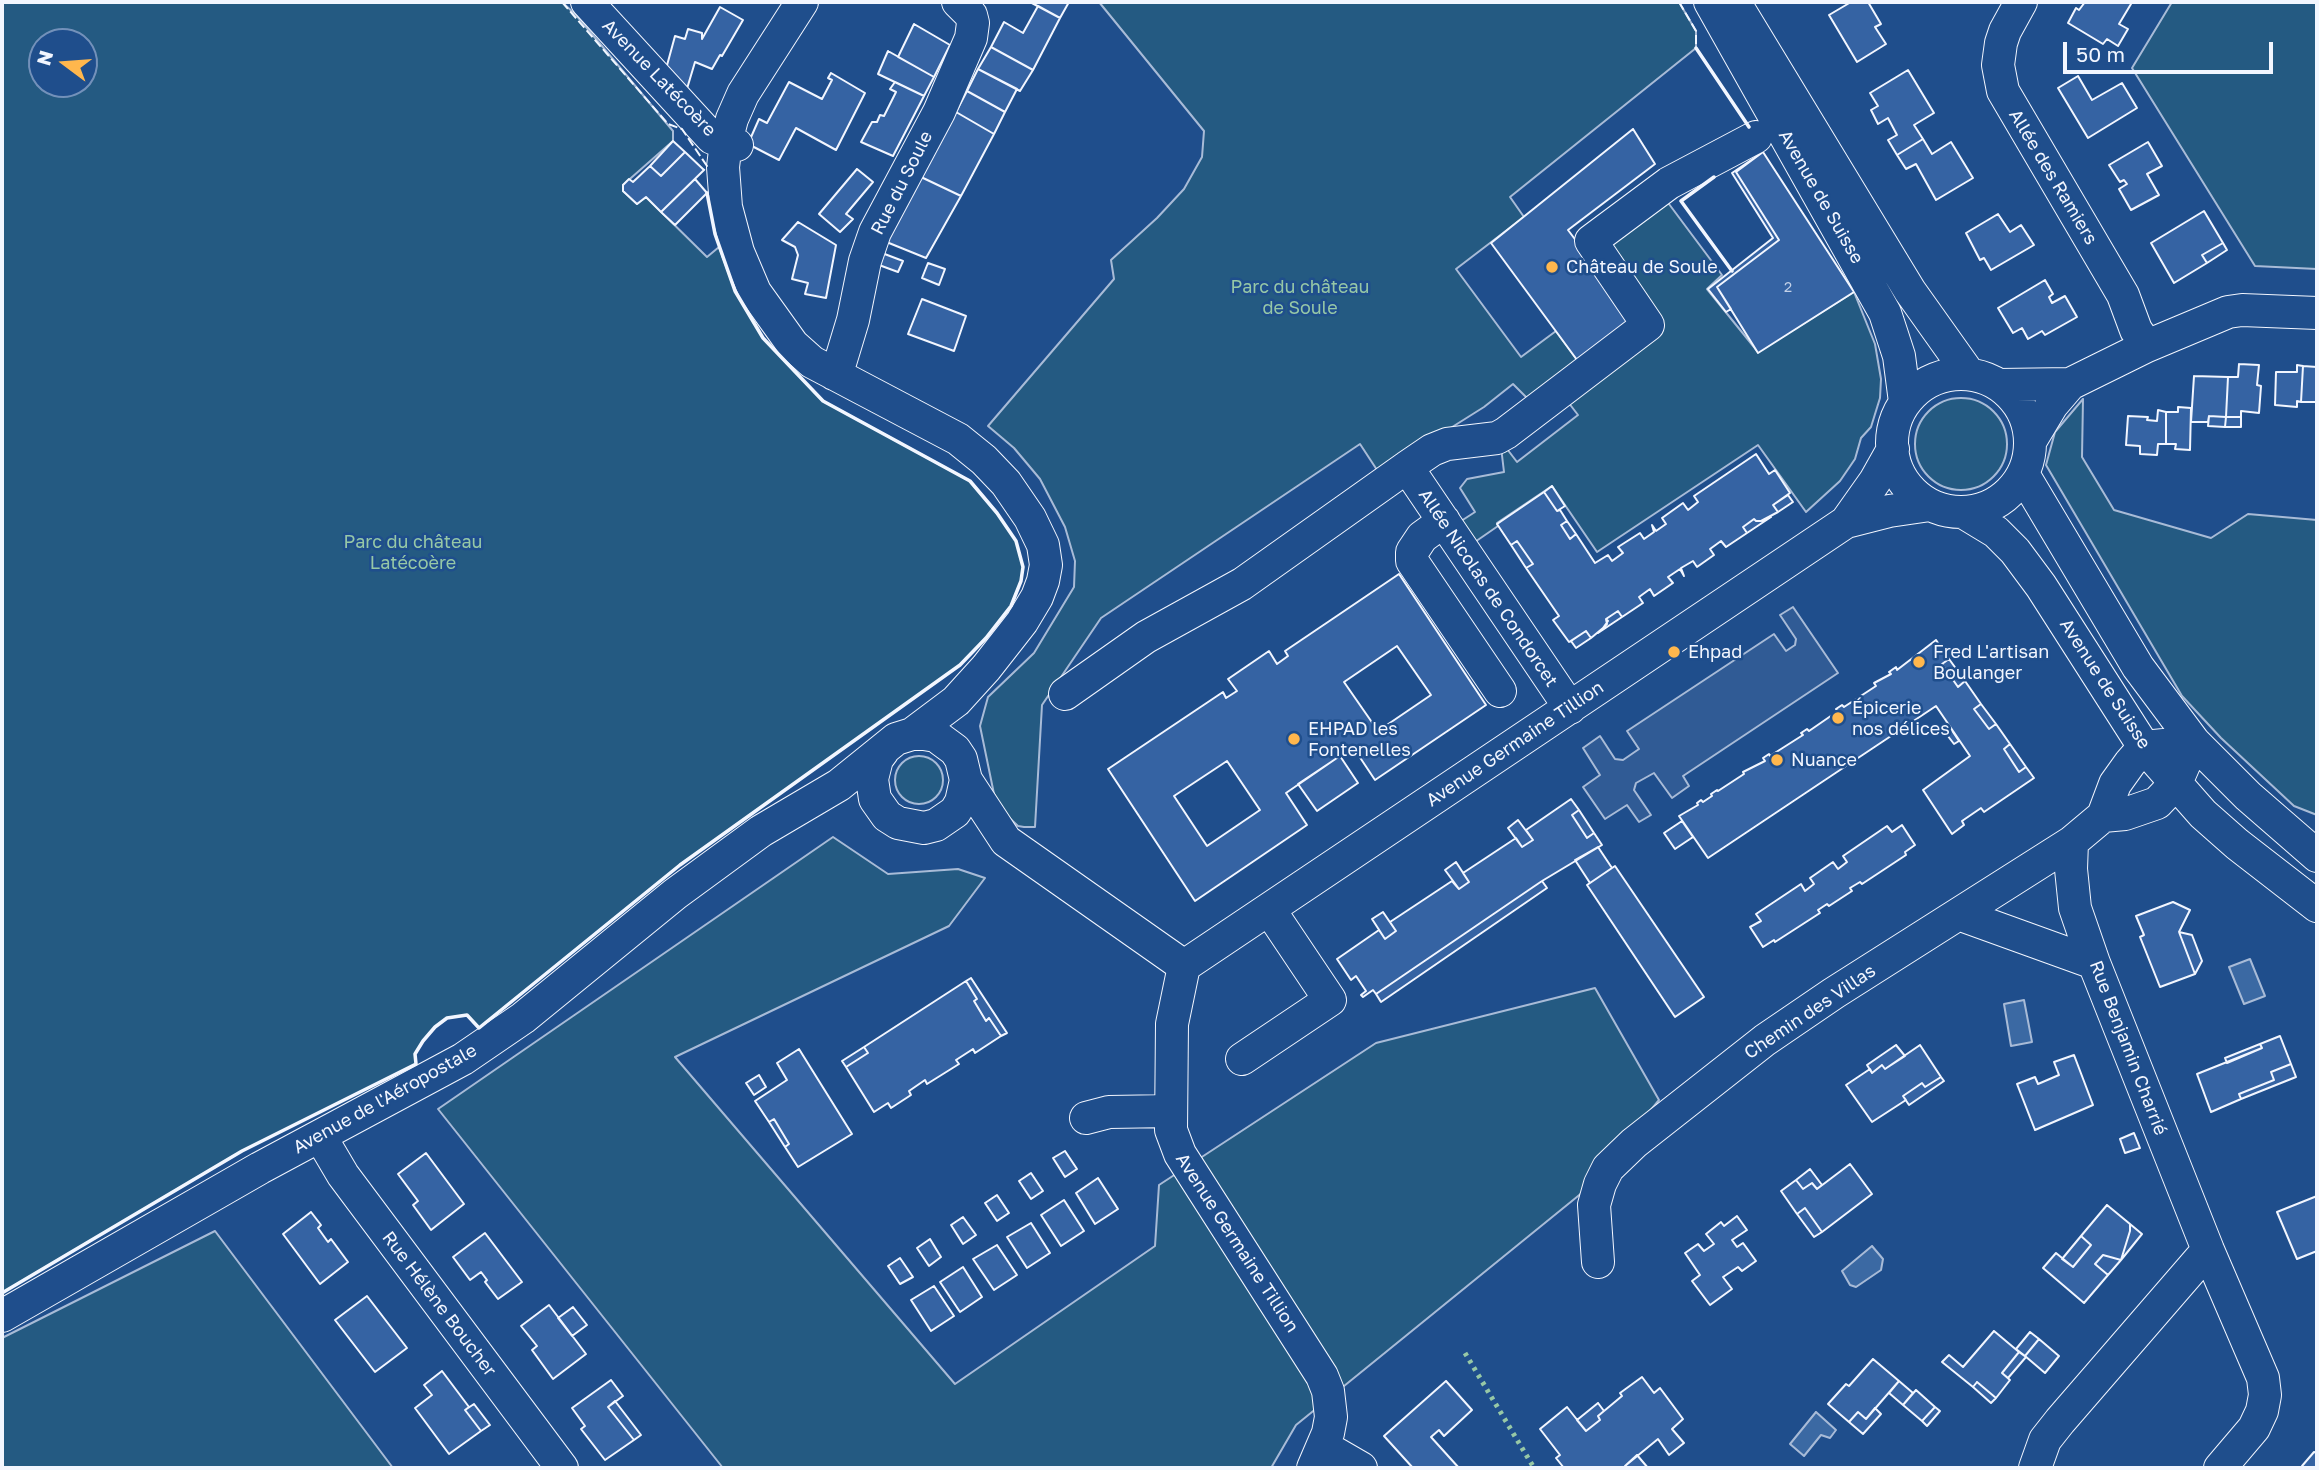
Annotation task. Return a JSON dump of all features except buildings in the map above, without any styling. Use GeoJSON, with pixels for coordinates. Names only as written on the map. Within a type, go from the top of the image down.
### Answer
{"type":"FeatureCollection","features":[{"type":"Feature","properties":{"kind":"street","name":"Avenue Latécoère"},"geometry":{"type":"LineString","coordinates":[[587,2],[712,138],[731,144]]}},
{"type":"Feature","properties":{"kind":"street"},"geometry":{"type":"LineString","coordinates":[[802,2],[743,94],[732,119],[731,144],[723,167],[726,207],[738,252],[755,292],[793,345],[812,362],[958,439],[984,460],[1006,483],[1030,518],[1043,545],[1046,565],[1037,597],[1022,622],[986,668],[956,701],[912,734],[896,740],[877,759],[872,779],[875,799],[887,816]]}},
{"type":"Feature","properties":{"kind":"street","name":"Rue du Soule"},"geometry":{"type":"LineString","coordinates":[[834,374],[853,320],[865,261],[876,232],[939,112],[971,38],[971,15],[957,2]]}},
{"type":"Feature","properties":{"kind":"street","name":"Avenue de Suisse"},"geometry":{"type":"LineString","coordinates":[[1710,2],[1885,313],[1899,356],[1905,402]]}},
{"type":"Feature","properties":{"kind":"street","name":"Avenue de Suisse"},"geometry":{"type":"LineString","coordinates":[[1734,2],[1910,291],[1969,374]]}},
{"type":"Feature","properties":{"kind":"street","name":"Allée des Ramiers"},"geometry":{"type":"LineString","coordinates":[[2021,2],[2001,43],[1998,65],[2003,91],[2123,295],[2136,330],[2147,346]]}},
{"type":"Feature","properties":{"kind":"street"},"geometry":{"type":"LineString","coordinates":[[1066,694],[1146,637],[1242,584],[1432,450],[1447,444],[1497,438],[1506,433],[1648,325],[1591,241],[1669,183],[1756,137]]}},
{"type":"Feature","properties":{"kind":"street"},"geometry":{"type":"LineString","coordinates":[[2031,440],[2052,405],[2070,384],[2147,346],[2228,312],[2242,310],[2317,313]]}},
{"type":"Feature","properties":{"kind":"street"},"geometry":{"type":"LineString","coordinates":[[1999,385],[2021,408],[2028,423],[2031,440],[2029,458],[2023,474],[2005,497],[1992,505],[1963,512],[1930,505],[1904,483],[1896,468],[1893,449],[1895,424],[1905,402],[1915,391],[1934,380],[1955,374],[1969,374],[1999,385],[2070,384]]}},
{"type":"Feature","properties":{"kind":"street","name":"Avenue Germaine Tillion"},"geometry":{"type":"LineString","coordinates":[[1846,522],[1875,481],[1893,449]]}},
{"type":"Feature","properties":{"kind":"street","name":"Allée Nicolas de Condorcet"},"geometry":{"type":"LineString","coordinates":[[1407,467],[1570,708]]}},
{"type":"Feature","properties":{"kind":"street","name":"Avenue de Suisse"},"geometry":{"type":"LineString","coordinates":[[2023,474],[2138,667],[2194,742],[2248,796],[2312,848]]}},
{"type":"Feature","properties":{"kind":"street","name":"Avenue Germaine Tillion"},"geometry":{"type":"LineString","coordinates":[[1318,1457],[1331,1418],[1328,1391],[1322,1376],[1180,1154],[1171,1130],[1172,1024],[1184,966],[1846,522],[1889,510],[1930,505]]}},
{"type":"Feature","properties":{"kind":"street","name":"Avenue de Suisse"},"geometry":{"type":"LineString","coordinates":[[1963,512],[1996,532],[2015,551],[2041,586],[2144,747],[2203,814],[2317,906]]}},
{"type":"Feature","properties":{"kind":"street"},"geometry":{"type":"LineString","coordinates":[[1444,521],[1422,537],[1412,552],[1412,561],[1500,691]]}},
{"type":"Feature","properties":{"kind":"street"},"geometry":{"type":"LineString","coordinates":[[912,734],[936,736],[946,742],[961,759],[966,780],[1006,841]]}},
{"type":"Feature","properties":{"kind":"street"},"geometry":{"type":"LineString","coordinates":[[2144,747],[2194,742]]}},
{"type":"Feature","properties":{"kind":"street","name":"Chemin des Villas"},"geometry":{"type":"LineString","coordinates":[[2103,816],[2125,814],[2157,803],[2176,783],[2194,742]]}},
{"type":"Feature","properties":{"kind":"street","name":"Chemin des Villas"},"geometry":{"type":"LineString","coordinates":[[1598,1262],[1594,1205],[1600,1184],[1608,1168],[1634,1143],[1765,1040],[2072,842],[2103,816],[2115,784],[2144,747]]}},
{"type":"Feature","properties":{"kind":"street","name":"Avenue de l'Aéropostale"},"geometry":{"type":"LineString","coordinates":[[2,1316],[260,1168],[463,1059],[523,1018],[675,894],[761,831],[839,785],[883,751]]}},
{"type":"Feature","properties":{"kind":"street"},"geometry":{"type":"LineString","coordinates":[[816,800],[861,806],[898,823],[924,828],[936,825],[955,812],[961,802],[966,780]]}},
{"type":"Feature","properties":{"kind":"street"},"geometry":{"type":"LineString","coordinates":[[936,825],[963,828],[1006,841],[1184,966]]}},
{"type":"Feature","properties":{"kind":"street","name":"Rue Benjamin Charrié"},"geometry":{"type":"LineString","coordinates":[[2072,842],[2071,869],[2075,908],[2208,1250],[2263,1378],[2265,1395],[2262,1411],[2254,1428],[2220,1468]]}},
{"type":"Feature","properties":{"kind":"street"},"geometry":{"type":"LineString","coordinates":[[1242,1059],[1330,1000],[1269,909]]}},
{"type":"Feature","properties":{"kind":"street"},"geometry":{"type":"LineString","coordinates":[[1961,915],[2095,963]]}},
{"type":"Feature","properties":{"kind":"street"},"geometry":{"type":"LineString","coordinates":[[1086,1118],[1109,1112],[1170,1111]]}},
{"type":"Feature","properties":{"kind":"street","name":"Rue Hélène Boucher"},"geometry":{"type":"LineString","coordinates":[[320,1136],[343,1175],[562,1468]]}},
{"type":"Feature","properties":{"kind":"street"},"geometry":{"type":"LineString","coordinates":[[2035,1468],[2045,1440],[2060,1421],[2208,1250]]}},
{"type":"Feature","properties":{"kind":"street"},"geometry":{"type":"LineString","coordinates":[[1318,1457],[1361,1468]]}},
{"type":"Feature","properties":{"kind":"green space","name":"Parc du château Latécoère"},"geometry":{"type":"Polygon","coordinates":[[[2,2],[562,2],[576,15],[673,131],[673,141],[623,185],[623,191],[637,204],[646,197],[707,257],[719,247],[735,291],[763,338],[823,401],[970,481],[1016,541],[1023,567],[1021,581],[1011,606],[960,665],[680,865],[479,1028],[467,1015],[447,1018],[423,1041],[415,1054],[416,1064],[242,1151],[2,1293],[2,2]]]}},
{"type":"Feature","properties":{"kind":"green space","name":"Parc du château de Soule"},"geometry":{"type":"Polygon","coordinates":[[[1099,2],[1679,2],[1696,31],[1696,48],[1510,197],[1524,217],[1456,269],[1521,357],[1556,331],[1580,364],[1528,399],[1513,384],[1484,407],[1379,473],[1360,444],[1101,618],[1042,705],[1035,827],[1024,827],[1018,826],[1002,811],[994,794],[980,726],[988,697],[1034,653],[1074,587],[1075,561],[1065,527],[1040,479],[1014,448],[988,426],[1114,279],[1111,260],[1184,189],[1202,157],[1204,131],[1099,2]]]}},
{"type":"Feature","properties":{"kind":"green space"},"geometry":{"type":"Polygon","coordinates":[[[2172,2],[2317,2],[2317,269],[2255,266],[2132,68],[2172,2]]]}},
{"type":"Feature","properties":{"kind":"green space"},"geometry":{"type":"Polygon","coordinates":[[[1666,200],[1722,275],[1707,289],[1758,352],[1854,292],[1875,344],[1881,379],[1880,398],[1871,427],[1861,438],[1855,459],[1840,481],[1806,512],[1758,445],[1597,552],[1552,486],[1497,523],[1498,526],[1472,544],[1458,523],[1475,512],[1460,488],[1467,479],[1504,472],[1501,447],[1504,445],[1517,462],[1578,415],[1565,398],[1659,327],[1604,247],[1666,200]]]}},
{"type":"Feature","properties":{"kind":"green space"},"geometry":{"type":"Polygon","coordinates":[[[1961,398],[1978,402],[1993,412],[2003,427],[2007,444],[2003,461],[1993,476],[1978,486],[1961,490],[1944,486],[1929,476],[1919,461],[1915,444],[1919,427],[1929,412],[1944,402],[1961,398]]]}},
{"type":"Feature","properties":{"kind":"green space"},"geometry":{"type":"Polygon","coordinates":[[[2083,399],[2082,457],[2114,510],[2211,538],[2248,514],[2317,520],[2317,815],[2294,806],[2221,738],[2182,696],[2046,465],[2055,432],[2083,399]]]}},
{"type":"Feature","properties":{"kind":"green space"},"geometry":{"type":"Polygon","coordinates":[[[919,756],[936,763],[943,780],[936,797],[919,804],[902,797],[895,780],[902,763],[919,756]]]}},
{"type":"Feature","properties":{"kind":"green space"},"geometry":{"type":"Polygon","coordinates":[[[833,837],[888,874],[958,869],[985,878],[949,926],[675,1057],[955,1384],[1155,1246],[1159,1185],[1376,1043],[1595,988],[1659,1100],[1583,1192],[1296,1425],[1271,1468],[723,1468],[438,1109],[833,837]]]}},
{"type":"Feature","properties":{"kind":"green space"},"geometry":{"type":"Polygon","coordinates":[[[215,1231],[393,1468],[2,1468],[2,1338],[215,1231]]]}},
{"type":"Feature","properties":{"kind":"shaded area"},"geometry":{"type":"Polygon","coordinates":[[[1793,607],[1838,673],[1683,776],[1689,786],[1672,798],[1654,773],[1636,783],[1634,790],[1651,815],[1639,822],[1627,805],[1605,819],[1583,787],[1600,775],[1583,748],[1600,736],[1615,759],[1623,760],[1639,749],[1627,731],[1774,634],[1786,651],[1795,645],[1796,639],[1780,615],[1793,607]]]}},
{"type":"Feature","properties":{"kind":"shaded area"},"geometry":{"type":"Polygon","coordinates":[[[2250,959],[2265,996],[2244,1004],[2229,967],[2250,959]]]}},
{"type":"Feature","properties":{"kind":"shaded area"},"geometry":{"type":"Polygon","coordinates":[[[2024,1000],[2032,1042],[2011,1046],[2004,1004],[2024,1000]]]}},
{"type":"Feature","properties":{"kind":"shaded area"},"geometry":{"type":"Polygon","coordinates":[[[1872,1246],[1883,1259],[1881,1270],[1856,1287],[1850,1285],[1842,1271],[1872,1246]]]}},
{"type":"Feature","properties":{"kind":"shaded area"},"geometry":{"type":"Polygon","coordinates":[[[1816,1412],[1836,1430],[1830,1438],[1821,1435],[1804,1456],[1790,1444],[1816,1412]]]}},
{"type":"Feature","properties":{"kind":"hedge"},"geometry":{"type":"LineString","coordinates":[[1465,1353],[1534,1468]]}},
{"type":"Feature","properties":{"kind":"fence"},"geometry":{"type":"LineString","coordinates":[[562,2],[668,124],[682,129],[707,166],[704,170]]}},
{"type":"Feature","properties":{"kind":"fence"},"geometry":{"type":"LineString","coordinates":[[1679,2],[1696,31],[1696,48]]}},
{"type":"Feature","properties":{"kind":"wall"},"geometry":{"type":"LineString","coordinates":[[1696,48],[1749,127]]}},
{"type":"Feature","properties":{"kind":"wall"},"geometry":{"type":"LineString","coordinates":[[1714,177],[1681,201],[1732,271]]}},
{"type":"Feature","properties":{"kind":"wall"},"geometry":{"type":"LineString","coordinates":[[2,1293],[242,1151],[416,1064],[415,1054],[423,1041],[447,1018],[467,1015],[479,1028],[680,865],[960,665],[1011,606],[1021,581],[1023,567],[1016,541],[997,513],[970,481],[823,401],[763,338],[735,291],[715,234],[707,193]]}},
{"type":"Feature","properties":{"kind":"place","name":"Château de Soule"},"geometry":{"type":"Point","coordinates":[1552,267]}},
{"type":"Feature","properties":{"kind":"place","name":"Ehpad"},"geometry":{"type":"Point","coordinates":[1674,652]}},
{"type":"Feature","properties":{"kind":"place","name":"Fred L'artisan Boulanger"},"geometry":{"type":"Point","coordinates":[1919,662]}},
{"type":"Feature","properties":{"kind":"place","name":"Épicerie nos délices"},"geometry":{"type":"Point","coordinates":[1838,718]}},
{"type":"Feature","properties":{"kind":"place","name":"EHPAD les Fontenelles"},"geometry":{"type":"Point","coordinates":[1294,739]}},
{"type":"Feature","properties":{"kind":"place","name":"Nuance"},"geometry":{"type":"Point","coordinates":[1777,760]}}]}
